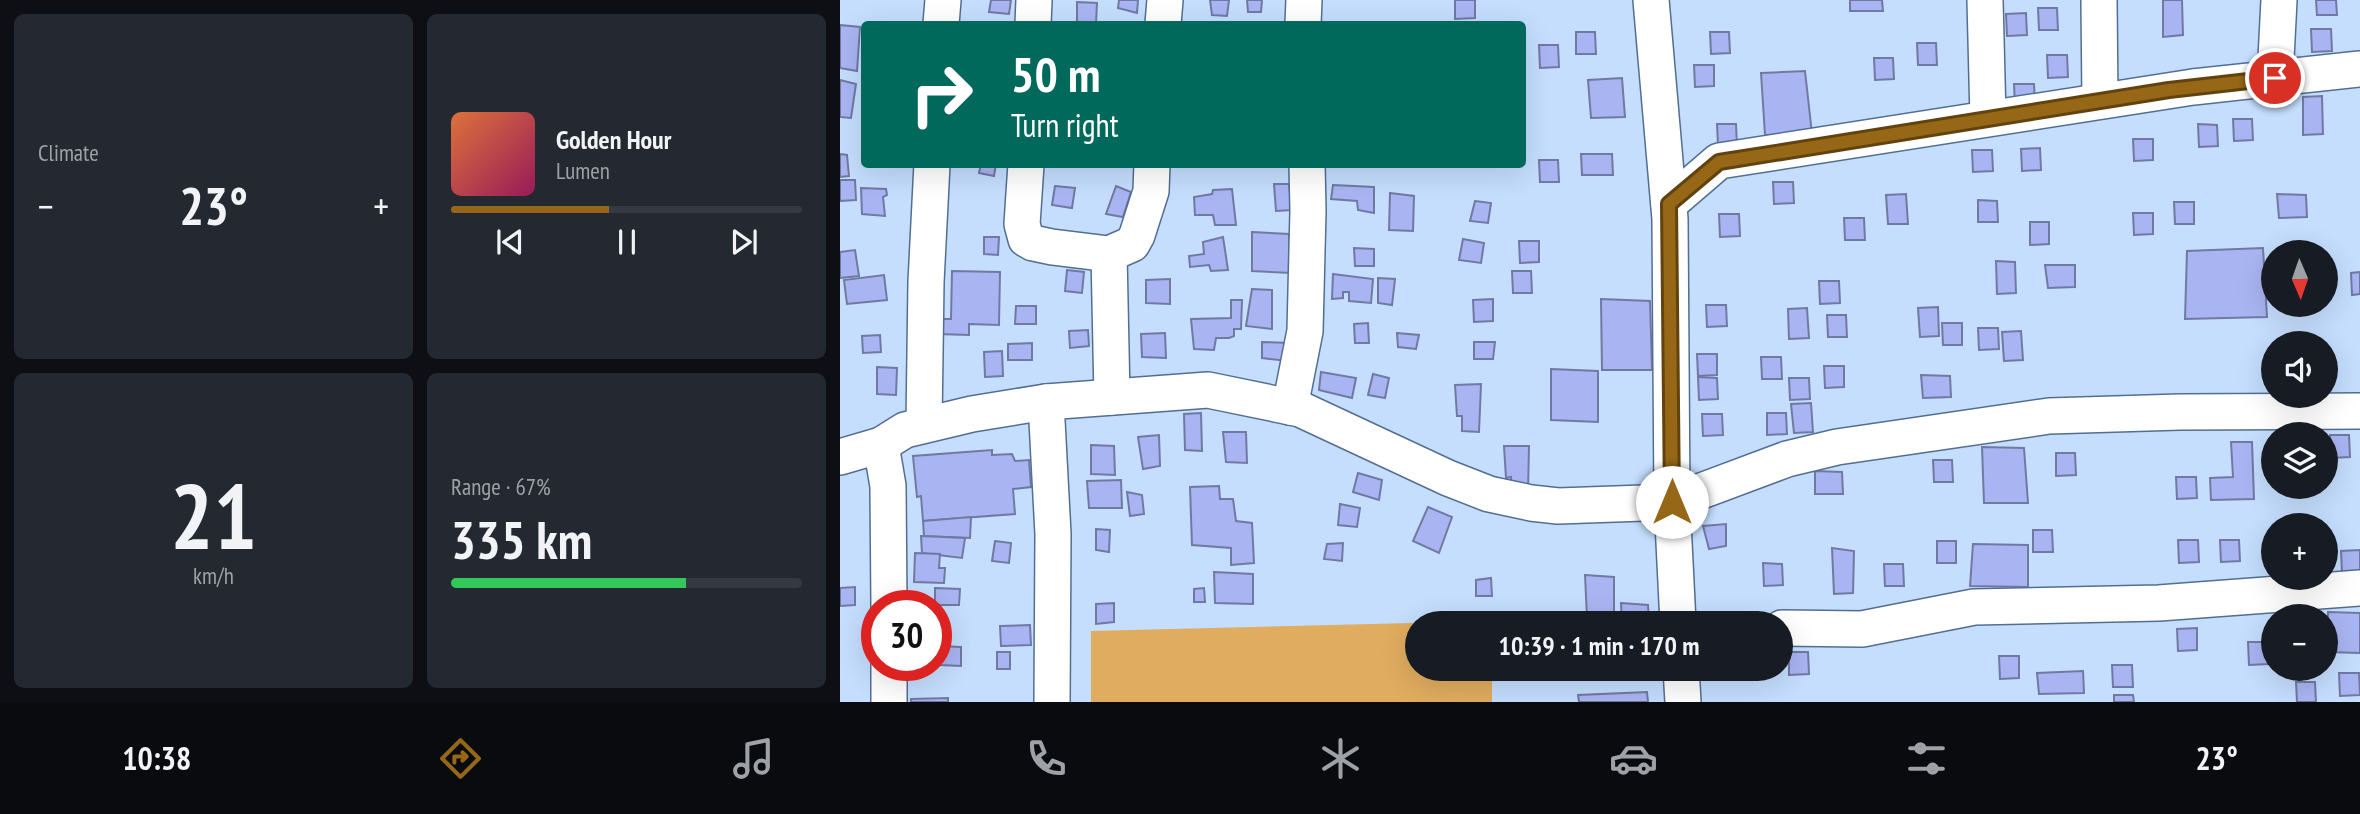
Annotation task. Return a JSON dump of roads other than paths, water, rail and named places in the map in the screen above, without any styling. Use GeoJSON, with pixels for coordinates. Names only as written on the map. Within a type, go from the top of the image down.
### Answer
{"type":"FeatureCollection","features":[{"type":"Feature","properties":{"kind":"street"},"geometry":{"type":"LineString","coordinates":[[942,21],[943,0]]}},
{"type":"Feature","properties":{"kind":"street"},"geometry":{"type":"LineString","coordinates":[[1033,21],[1034,0]]}},
{"type":"Feature","properties":{"kind":"street"},"geometry":{"type":"LineString","coordinates":[[1163,21],[1165,0]]}},
{"type":"Feature","properties":{"kind":"street"},"geometry":{"type":"LineString","coordinates":[[1303,21],[1304,0]]}},
{"type":"Feature","properties":{"kind":"street"},"geometry":{"type":"LineString","coordinates":[[1651,0],[1669,204],[1672,502],[1677,611]]}},
{"type":"Feature","properties":{"kind":"street"},"geometry":{"type":"LineString","coordinates":[[1985,0],[1988,118]]}},
{"type":"Feature","properties":{"kind":"street"},"geometry":{"type":"LineString","coordinates":[[2099,0],[2099,101]]}},
{"type":"Feature","properties":{"kind":"street"},"geometry":{"type":"LineString","coordinates":[[2275,78],[2279,0]]}},
{"type":"Feature","properties":{"kind":"street"},"geometry":{"type":"LineString","coordinates":[[1669,204],[1719,162],[2193,86],[2360,69]]}},
{"type":"Feature","properties":{"kind":"street"},"geometry":{"type":"LineString","coordinates":[[924,424],[926,282],[932,168]]}},
{"type":"Feature","properties":{"kind":"street"},"geometry":{"type":"LineString","coordinates":[[1026,168],[1022,224],[1026,239],[1052,247],[1109,254],[1132,244],[1138,235],[1151,191],[1152,168]]}},
{"type":"Feature","properties":{"kind":"street"},"geometry":{"type":"LineString","coordinates":[[1290,407],[1305,331],[1307,168]]}},
{"type":"Feature","properties":{"kind":"street"},"geometry":{"type":"LineString","coordinates":[[1109,254],[1112,397]]}},
{"type":"Feature","properties":{"kind":"street"},"geometry":{"type":"LineString","coordinates":[[840,457],[881,445],[905,430],[924,424],[1046,402],[1208,390],[1300,409],[1448,478],[1489,494],[1558,506],[1672,502],[1787,459],[1837,447],[2049,416],[2360,411]]}},
{"type":"Feature","properties":{"kind":"street"},"geometry":{"type":"LineString","coordinates":[[1046,402],[1054,534],[1052,702]]}},
{"type":"Feature","properties":{"kind":"street"},"geometry":{"type":"LineString","coordinates":[[881,445],[888,486],[889,590]]}},
{"type":"Feature","properties":{"kind":"street"},"geometry":{"type":"LineString","coordinates":[[1793,628],[1861,629],[1974,607],[2158,603],[2360,588]]}},
{"type":"Feature","properties":{"kind":"street"},"geometry":{"type":"LineString","coordinates":[[889,681],[889,702]]}},
{"type":"Feature","properties":{"kind":"street"},"geometry":{"type":"LineString","coordinates":[[1682,681],[1684,702]]}}]}
